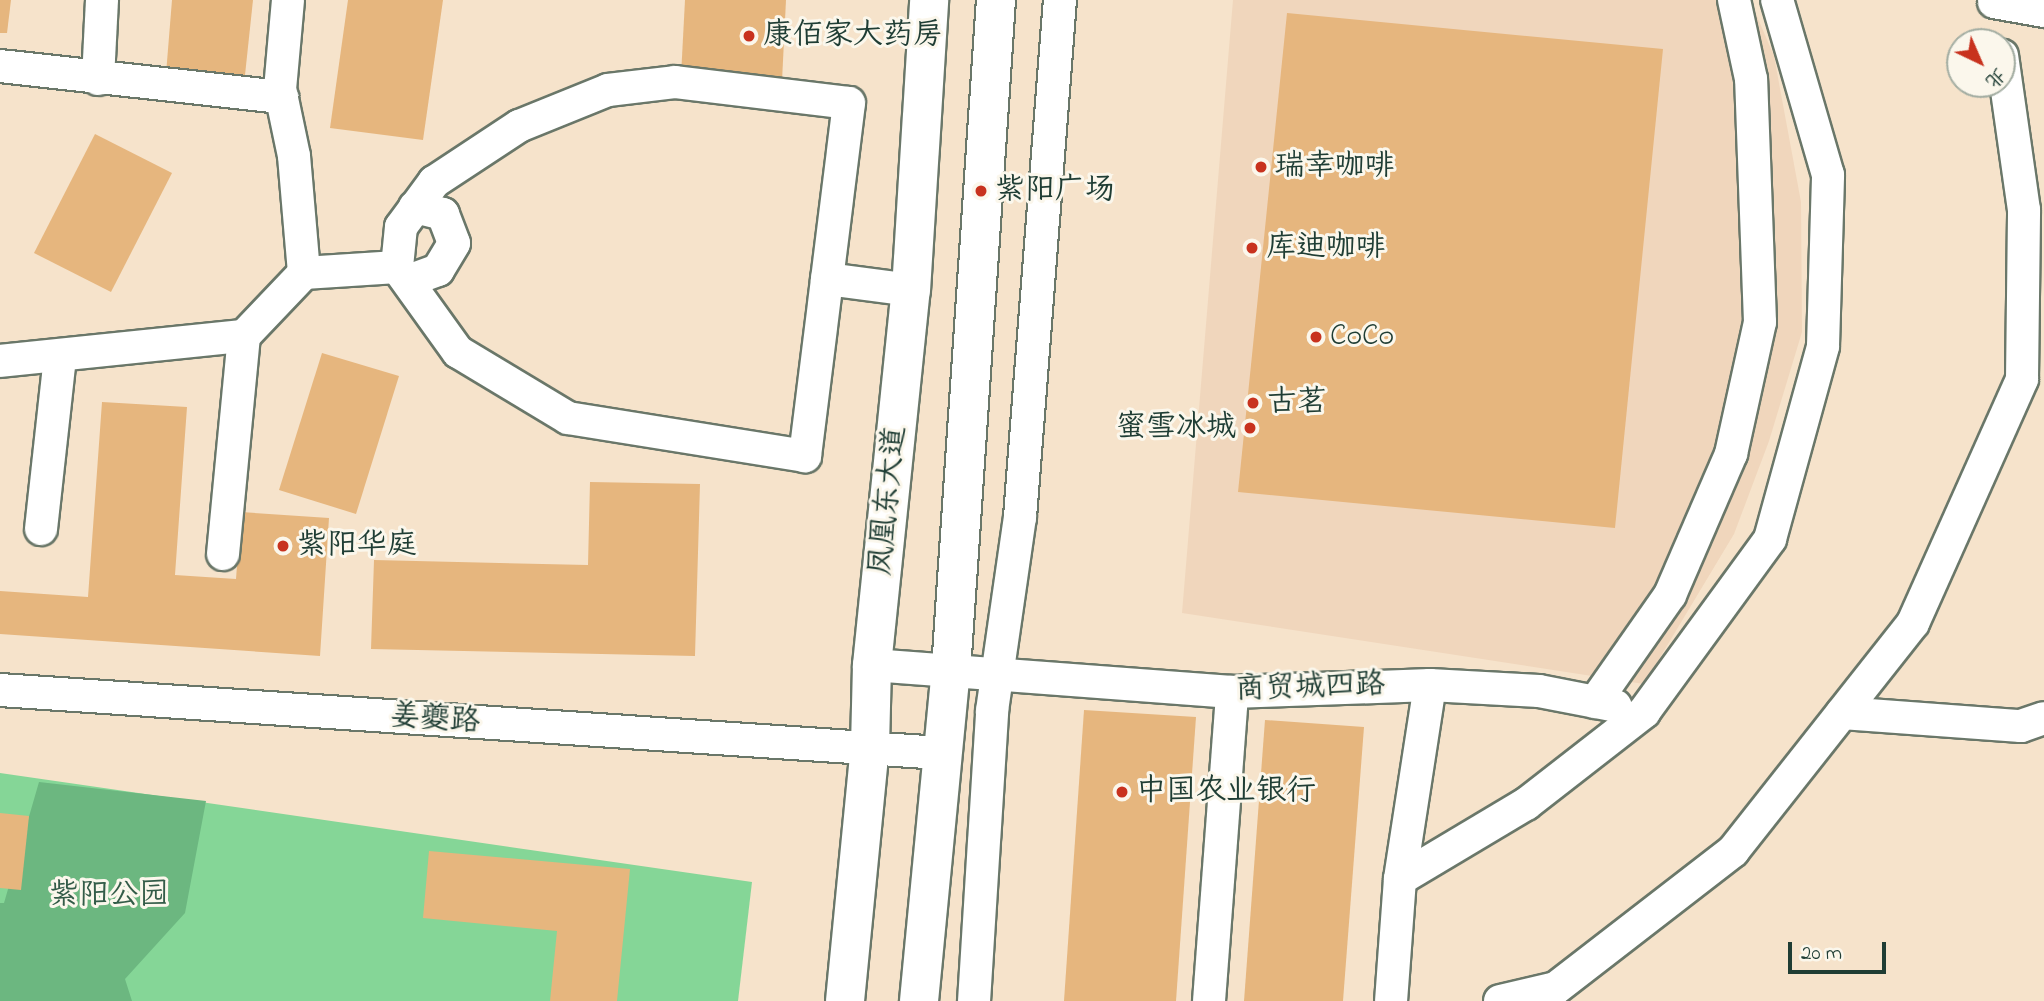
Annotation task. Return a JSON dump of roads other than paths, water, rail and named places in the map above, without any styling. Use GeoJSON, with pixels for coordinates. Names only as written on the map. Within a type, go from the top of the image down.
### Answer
{"type":"FeatureCollection","features":[{"type":"Feature","properties":{"kind":"main road","name":"凤凰东大道"},"geometry":{"type":"LineString","coordinates":[[845,1001],[870,747],[872,665],[911,290],[929,0]]}},
{"type":"Feature","properties":{"kind":"main road"},"geometry":{"type":"LineString","coordinates":[[919,1001],[951,670],[996,0]]}},
{"type":"Feature","properties":{"kind":"street"},"geometry":{"type":"LineString","coordinates":[[98,79],[102,0]]}},
{"type":"Feature","properties":{"kind":"street"},"geometry":{"type":"LineString","coordinates":[[288,0],[282,97],[293,156],[304,273]]}},
{"type":"Feature","properties":{"kind":"street"},"geometry":{"type":"LineString","coordinates":[[974,1001],[998,673],[1020,517],[1060,0]]}},
{"type":"Feature","properties":{"kind":"street"},"geometry":{"type":"LineString","coordinates":[[1595,702],[1670,596],[1731,454],[1760,322],[1751,79],[1734,0]]}},
{"type":"Feature","properties":{"kind":"street"},"geometry":{"type":"LineString","coordinates":[[1399,879],[1526,804],[1644,712],[1770,539],[1823,346],[1828,175],[1777,0]]}},
{"type":"Feature","properties":{"kind":"street"},"geometry":{"type":"LineString","coordinates":[[1998,28],[1994,1],[2044,11]]}},
{"type":"Feature","properties":{"kind":"street"},"geometry":{"type":"LineString","coordinates":[[0,66],[98,79],[282,97]]}},
{"type":"Feature","properties":{"kind":"street"},"geometry":{"type":"LineString","coordinates":[[675,82],[849,103],[805,456],[568,418],[458,352],[402,274],[401,227],[415,207],[434,182],[519,126],[608,90],[675,82]]}},
{"type":"Feature","properties":{"kind":"street"},"geometry":{"type":"LineString","coordinates":[[1500,1001],[1556,988],[1733,851],[1913,623],[2022,379],[2024,210],[2008,98]]}},
{"type":"Feature","properties":{"kind":"street"},"geometry":{"type":"LineString","coordinates":[[223,554],[244,336],[304,273],[402,274],[438,270],[454,243],[443,214],[415,207]]}},
{"type":"Feature","properties":{"kind":"street"},"geometry":{"type":"LineString","coordinates":[[827,279],[911,290]]}},
{"type":"Feature","properties":{"kind":"street"},"geometry":{"type":"LineString","coordinates":[[0,361],[60,357],[244,336]]}},
{"type":"Feature","properties":{"kind":"street"},"geometry":{"type":"LineString","coordinates":[[41,529],[60,357]]}},
{"type":"Feature","properties":{"kind":"street","name":"商贸城四路"},"geometry":{"type":"LineString","coordinates":[[872,665],[1232,692],[1430,684],[1399,879],[1391,1001]]}},
{"type":"Feature","properties":{"kind":"street"},"geometry":{"type":"LineString","coordinates":[[1430,684],[1538,691],[1644,712]]}},
{"type":"Feature","properties":{"kind":"street","name":"姜夔路"},"geometry":{"type":"LineString","coordinates":[[0,690],[942,753]]}},
{"type":"Feature","properties":{"kind":"street"},"geometry":{"type":"LineString","coordinates":[[1209,1001],[1232,692]]}},
{"type":"Feature","properties":{"kind":"street"},"geometry":{"type":"LineString","coordinates":[[1842,713],[2021,726],[2044,718]]}},
{"type":"Feature","properties":{"kind":"place","name":"康佰家大药房"},"geometry":{"type":"Point","coordinates":[749,36]}},
{"type":"Feature","properties":{"kind":"place","name":"瑞幸咖啡"},"geometry":{"type":"Point","coordinates":[1261,167]}},
{"type":"Feature","properties":{"kind":"place","name":"紫阳广场"},"geometry":{"type":"Point","coordinates":[981,191]}},
{"type":"Feature","properties":{"kind":"place","name":"库迪咖啡"},"geometry":{"type":"Point","coordinates":[1252,248]}},
{"type":"Feature","properties":{"kind":"place","name":"CoCo"},"geometry":{"type":"Point","coordinates":[1316,337]}},
{"type":"Feature","properties":{"kind":"place","name":"古茗"},"geometry":{"type":"Point","coordinates":[1253,403]}},
{"type":"Feature","properties":{"kind":"place","name":"蜜雪冰城"},"geometry":{"type":"Point","coordinates":[1250,428]}},
{"type":"Feature","properties":{"kind":"place","name":"紫阳华庭"},"geometry":{"type":"Point","coordinates":[283,546]}},
{"type":"Feature","properties":{"kind":"place","name":"中国农业银行"},"geometry":{"type":"Point","coordinates":[1122,792]}},
{"type":"Feature","properties":{"kind":"park label","name":"紫阳公园"},"geometry":{"type":"Point","coordinates":[109,896]}}]}
